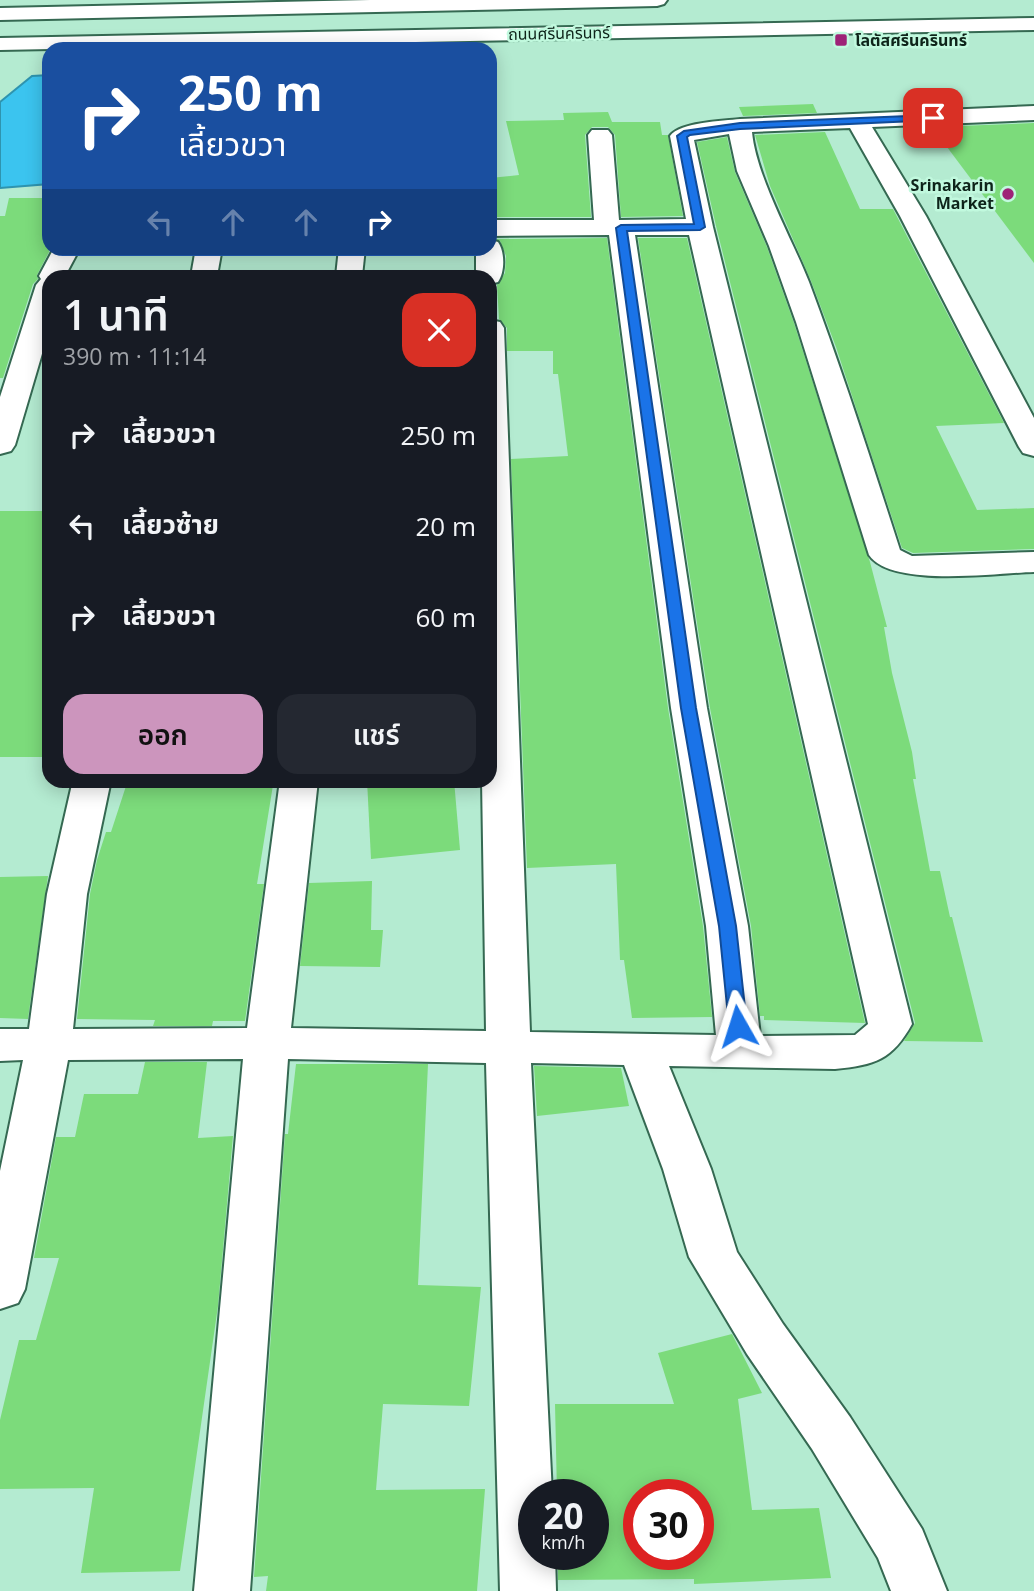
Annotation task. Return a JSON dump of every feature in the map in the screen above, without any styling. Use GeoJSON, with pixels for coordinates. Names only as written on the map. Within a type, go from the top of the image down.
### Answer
{"type":"FeatureCollection","features":[{"type":"Feature","properties":{"kind":"street","name":"ถนนศรีนครินทร์"},"geometry":{"type":"LineString","coordinates":[[0,14],[657,0]]}},
{"type":"Feature","properties":{"kind":"street","name":"ถนนศรีนครินทร์"},"geometry":{"type":"LineString","coordinates":[[103,42],[1034,24]]}},
{"type":"Feature","properties":{"kind":"street","name":"ถนนศรีนครินทร์"},"geometry":{"type":"LineString","coordinates":[[0,44],[42,43]]}},
{"type":"Feature","properties":{"kind":"street"},"geometry":{"type":"LineString","coordinates":[[0,1045],[267,1043],[835,1053],[867,1049],[883,1039],[890,1024],[700,227],[682,136],[698,131],[740,126],[1034,113]]}},
{"type":"Feature","properties":{"kind":"street"},"geometry":{"type":"LineString","coordinates":[[857,121],[913,216],[1034,447]]}},
{"type":"Feature","properties":{"kind":"street"},"geometry":{"type":"LineString","coordinates":[[740,126],[741,146],[782,246],[818,347],[885,555],[898,563],[912,566],[1034,562]]}},
{"type":"Feature","properties":{"kind":"street"},"geometry":{"type":"LineString","coordinates":[[600,135],[689,708],[727,926],[740,1051]]}},
{"type":"Feature","properties":{"kind":"street"},"geometry":{"type":"LineString","coordinates":[[497,228],[700,227]]}},
{"type":"Feature","properties":{"kind":"street"},"geometry":{"type":"LineString","coordinates":[[0,445],[42,308]]}},
{"type":"Feature","properties":{"kind":"street"},"geometry":{"type":"LineString","coordinates":[[497,608],[508,1048],[528,1591]]}},
{"type":"Feature","properties":{"kind":"street"},"geometry":{"type":"LineString","coordinates":[[0,1289],[48,1043],[66,894],[90,788]]}},
{"type":"Feature","properties":{"kind":"street"},"geometry":{"type":"LineString","coordinates":[[222,1591],[267,1043],[298,788]]}},
{"type":"Feature","properties":{"kind":"street"},"geometry":{"type":"LineString","coordinates":[[640,1050],[687,1170],[714,1257],[731,1289],[860,1478],[902,1547],[919,1591]]}},
{"type":"Feature","properties":{"kind":"water"},"geometry":{"type":"Polygon","coordinates":[[[42,75],[42,185],[0,188],[0,102],[32,76],[42,75]]]}},
{"type":"Feature","properties":{"kind":"building"},"geometry":{"type":"Polygon","coordinates":[[[813,104],[817,113],[743,116],[739,107],[813,104]]]}},
{"type":"Feature","properties":{"kind":"building"},"geometry":{"type":"Polygon","coordinates":[[[608,112],[612,122],[660,122],[662,135],[668,135],[683,216],[621,217],[615,135],[608,127],[592,127],[585,135],[591,217],[497,217],[497,177],[519,175],[506,121],[564,120],[563,113],[608,112]]]}},
{"type":"Feature","properties":{"kind":"building","name":"Srinakarin Market"},"geometry":{"type":"Polygon","coordinates":[[[1034,123],[1034,263],[932,127],[1034,123]]]}},
{"type":"Feature","properties":{"kind":"building"},"geometry":{"type":"Polygon","coordinates":[[[825,132],[860,209],[893,209],[1004,423],[936,426],[977,510],[1034,508],[1034,549],[913,553],[902,548],[836,347],[770,186],[755,135],[825,132]]]}},
{"type":"Feature","properties":{"kind":"building"},"geometry":{"type":"Polygon","coordinates":[[[727,137],[735,172],[767,247],[794,323],[870,562],[887,627],[884,627],[892,673],[912,752],[916,779],[913,779],[930,871],[940,871],[983,1042],[904,1041],[915,1023],[697,142],[727,137]]]}},
{"type":"Feature","properties":{"kind":"building"},"geometry":{"type":"Polygon","coordinates":[[[9,198],[42,198],[42,256],[47,256],[37,275],[38,279],[33,284],[3,378],[0,378],[0,216],[5,216],[9,198]]]}},
{"type":"Feature","properties":{"kind":"building"},"geometry":{"type":"Polygon","coordinates":[[[607,238],[668,708],[703,926],[712,1017],[632,1018],[624,960],[620,960],[616,864],[527,868],[511,459],[568,456],[558,374],[553,374],[553,351],[507,351],[507,328],[499,319],[497,285],[505,273],[506,256],[497,239],[607,238]]]}},
{"type":"Feature","properties":{"kind":"building"},"geometry":{"type":"Polygon","coordinates":[[[638,238],[687,238],[865,1023],[764,1020],[764,1016],[760,1016],[751,926],[710,708],[638,238]]]}},
{"type":"Feature","properties":{"kind":"building"},"geometry":{"type":"Polygon","coordinates":[[[0,511],[42,511],[42,757],[0,757],[0,511]]]}},
{"type":"Feature","properties":{"kind":"building"},"geometry":{"type":"Polygon","coordinates":[[[125,788],[273,788],[257,884],[264,884],[245,1021],[213,1021],[212,1026],[153,1026],[155,1020],[77,1019],[90,894],[106,832],[111,832],[125,788]]]}},
{"type":"Feature","properties":{"kind":"building"},"geometry":{"type":"Polygon","coordinates":[[[367,788],[455,788],[460,850],[371,859],[367,788]]]}},
{"type":"Feature","properties":{"kind":"building"},"geometry":{"type":"Polygon","coordinates":[[[48,876],[28,1019],[0,1018],[0,877],[48,876]]]}},
{"type":"Feature","properties":{"kind":"building"},"geometry":{"type":"Polygon","coordinates":[[[372,881],[371,930],[383,930],[380,967],[300,966],[309,883],[372,881]]]}},
{"type":"Feature","properties":{"kind":"building"},"geometry":{"type":"Polygon","coordinates":[[[145,1062],[207,1062],[198,1138],[233,1136],[218,1306],[180,1571],[81,1573],[94,1488],[0,1489],[0,1420],[19,1340],[36,1340],[59,1258],[34,1258],[56,1137],[75,1137],[84,1094],[138,1094],[145,1062]]]}},
{"type":"Feature","properties":{"kind":"building"},"geometry":{"type":"Polygon","coordinates":[[[296,1064],[428,1064],[418,1285],[481,1287],[469,1406],[383,1404],[376,1490],[485,1489],[477,1591],[266,1591],[268,1576],[254,1577],[285,1134],[288,1134],[296,1064]]]}},
{"type":"Feature","properties":{"kind":"building"},"geometry":{"type":"Polygon","coordinates":[[[534,1066],[621,1068],[629,1106],[537,1116],[534,1066]]]}},
{"type":"Feature","properties":{"kind":"building"},"geometry":{"type":"Polygon","coordinates":[[[732,1334],[762,1393],[738,1399],[752,1510],[819,1508],[831,1578],[694,1584],[694,1579],[558,1580],[558,1570],[609,1570],[609,1479],[557,1479],[555,1404],[674,1404],[658,1353],[732,1334]]]}},
{"type":"Feature","properties":{"kind":"place","name":"โลตัสศรีนครินทร์"},"geometry":{"type":"Point","coordinates":[841,40]}},
{"type":"Feature","properties":{"kind":"place","name":"Srinakarin Market"},"geometry":{"type":"Point","coordinates":[1008,194]}},
{"type":"Feature","properties":{"kind":"route"},"geometry":{"type":"LineString","coordinates":[[738,1026],[727,926],[689,708],[621,228],[700,227],[682,136],[688,133],[740,126],[933,118]]}}]}
